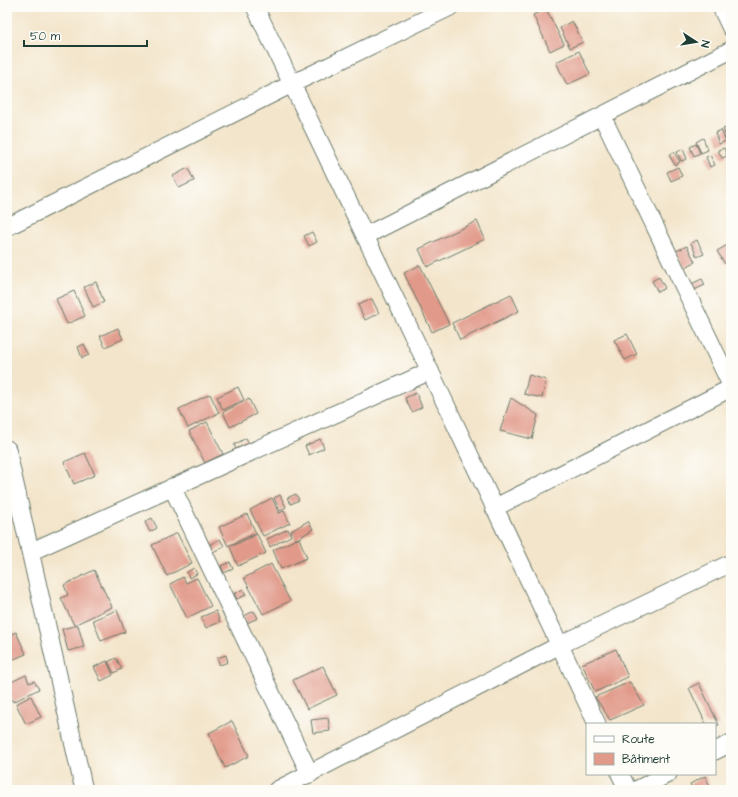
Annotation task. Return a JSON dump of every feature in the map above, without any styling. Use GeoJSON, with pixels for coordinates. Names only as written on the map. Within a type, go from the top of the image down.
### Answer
{"type":"FeatureCollection","features":[{"type":"Feature","properties":{"kind":"street"},"geometry":{"type":"LineString","coordinates":[[255,7],[430,371],[597,723]]}},
{"type":"Feature","properties":{"kind":"street"},"geometry":{"type":"LineString","coordinates":[[7,227],[292,84],[450,7]]}},
{"type":"Feature","properties":{"kind":"street"},"geometry":{"type":"LineString","coordinates":[[721,7],[731,28]]}},
{"type":"Feature","properties":{"kind":"street"},"geometry":{"type":"LineString","coordinates":[[365,236],[731,50]]}},
{"type":"Feature","properties":{"kind":"street"},"geometry":{"type":"LineString","coordinates":[[494,508],[731,386],[602,116]]}},
{"type":"Feature","properties":{"kind":"street"},"geometry":{"type":"LineString","coordinates":[[30,552],[430,371]]}},
{"type":"Feature","properties":{"kind":"street"},"geometry":{"type":"LineString","coordinates":[[7,449],[84,790]]}},
{"type":"Feature","properties":{"kind":"street"},"geometry":{"type":"LineString","coordinates":[[172,487],[310,774]]}},
{"type":"Feature","properties":{"kind":"street"},"geometry":{"type":"LineString","coordinates":[[277,790],[560,645],[731,563]]}},
{"type":"Feature","properties":{"kind":"street"},"geometry":{"type":"LineString","coordinates":[[716,750],[731,743]]}},
{"type":"Feature","properties":{"kind":"street"},"geometry":{"type":"LineString","coordinates":[[620,775],[628,790]]}},
{"type":"Feature","properties":{"kind":"street"},"geometry":{"type":"LineString","coordinates":[[636,790],[666,775]]}},
{"type":"Feature","properties":{"kind":"building"},"geometry":{"type":"Polygon","coordinates":[[[546,9],[564,44],[550,51],[533,15],[546,9]]]}},
{"type":"Feature","properties":{"kind":"building"},"geometry":{"type":"Polygon","coordinates":[[[572,21],[583,42],[570,48],[560,28],[572,21]]]}},
{"type":"Feature","properties":{"kind":"building"},"geometry":{"type":"Polygon","coordinates":[[[579,51],[590,74],[567,85],[556,62],[579,51]]]}},
{"type":"Feature","properties":{"kind":"building"},"geometry":{"type":"Polygon","coordinates":[[[731,126],[731,139],[728,141],[723,129],[731,126]]]}},
{"type":"Feature","properties":{"kind":"building"},"geometry":{"type":"Polygon","coordinates":[[[721,130],[726,141],[719,144],[715,133],[721,130]]]}},
{"type":"Feature","properties":{"kind":"building"},"geometry":{"type":"Polygon","coordinates":[[[703,138],[708,150],[701,153],[696,142],[703,138]]]}},
{"type":"Feature","properties":{"kind":"building"},"geometry":{"type":"Polygon","coordinates":[[[696,144],[700,153],[694,156],[690,147],[696,144]]]}},
{"type":"Feature","properties":{"kind":"building"},"geometry":{"type":"Polygon","coordinates":[[[724,148],[727,156],[722,158],[718,150],[724,148]]]}},
{"type":"Feature","properties":{"kind":"building"},"geometry":{"type":"Polygon","coordinates":[[[683,149],[687,159],[681,161],[677,152],[683,149]]]}},
{"type":"Feature","properties":{"kind":"building"},"geometry":{"type":"Polygon","coordinates":[[[674,152],[680,162],[675,165],[669,155],[674,152]]]}},
{"type":"Feature","properties":{"kind":"building"},"geometry":{"type":"Polygon","coordinates":[[[710,155],[715,165],[710,167],[706,157],[710,155]]]}},
{"type":"Feature","properties":{"kind":"building"},"geometry":{"type":"Polygon","coordinates":[[[678,167],[682,176],[671,181],[667,172],[678,167]]]}},
{"type":"Feature","properties":{"kind":"building"},"geometry":{"type":"Polygon","coordinates":[[[188,168],[194,181],[179,188],[173,176],[188,168]]]}},
{"type":"Feature","properties":{"kind":"building"},"geometry":{"type":"Polygon","coordinates":[[[477,221],[485,239],[427,267],[419,249],[477,221]]]}},
{"type":"Feature","properties":{"kind":"building"},"geometry":{"type":"Polygon","coordinates":[[[312,232],[317,242],[309,246],[304,236],[312,232]]]}},
{"type":"Feature","properties":{"kind":"building"},"geometry":{"type":"Polygon","coordinates":[[[697,240],[704,254],[697,257],[691,243],[697,240]]]}},
{"type":"Feature","properties":{"kind":"building"},"geometry":{"type":"Polygon","coordinates":[[[731,243],[731,260],[725,264],[717,251],[731,243]]]}},
{"type":"Feature","properties":{"kind":"building"},"geometry":{"type":"Polygon","coordinates":[[[687,246],[695,262],[684,268],[676,251],[687,246]]]}},
{"type":"Feature","properties":{"kind":"building"},"geometry":{"type":"Polygon","coordinates":[[[420,265],[449,324],[432,332],[404,273],[420,265]]]}},
{"type":"Feature","properties":{"kind":"building"},"geometry":{"type":"Polygon","coordinates":[[[659,277],[665,288],[658,292],[652,281],[659,277]]]}},
{"type":"Feature","properties":{"kind":"building"},"geometry":{"type":"Polygon","coordinates":[[[702,279],[705,285],[692,291],[689,285],[702,279]]]}},
{"type":"Feature","properties":{"kind":"building"},"geometry":{"type":"Polygon","coordinates":[[[96,282],[104,302],[93,307],[84,287],[96,282]]]}},
{"type":"Feature","properties":{"kind":"building"},"geometry":{"type":"Polygon","coordinates":[[[74,291],[85,316],[67,324],[56,299],[74,291]]]}},
{"type":"Feature","properties":{"kind":"building"},"geometry":{"type":"Polygon","coordinates":[[[511,294],[519,311],[460,340],[452,323],[511,294]]]}},
{"type":"Feature","properties":{"kind":"building"},"geometry":{"type":"Polygon","coordinates":[[[372,299],[379,313],[365,320],[358,305],[372,299]]]}},
{"type":"Feature","properties":{"kind":"building"},"geometry":{"type":"Polygon","coordinates":[[[118,328],[123,339],[105,347],[100,336],[118,328]]]}},
{"type":"Feature","properties":{"kind":"building"},"geometry":{"type":"Polygon","coordinates":[[[627,334],[637,354],[625,360],[614,340],[627,334]]]}},
{"type":"Feature","properties":{"kind":"building"},"geometry":{"type":"Polygon","coordinates":[[[84,344],[89,355],[82,358],[78,347],[84,344]]]}},
{"type":"Feature","properties":{"kind":"building"},"geometry":{"type":"Polygon","coordinates":[[[529,375],[546,380],[542,398],[524,394],[529,375]]]}},
{"type":"Feature","properties":{"kind":"building"},"geometry":{"type":"Polygon","coordinates":[[[238,387],[244,400],[223,410],[217,397],[238,387]]]}},
{"type":"Feature","properties":{"kind":"building"},"geometry":{"type":"Polygon","coordinates":[[[416,393],[422,407],[412,412],[405,398],[416,393]]]}},
{"type":"Feature","properties":{"kind":"building"},"geometry":{"type":"Polygon","coordinates":[[[210,394],[219,413],[188,428],[179,409],[210,394]]]}},
{"type":"Feature","properties":{"kind":"building"},"geometry":{"type":"Polygon","coordinates":[[[511,398],[538,415],[532,439],[500,431],[511,398]]]}},
{"type":"Feature","properties":{"kind":"building"},"geometry":{"type":"Polygon","coordinates":[[[249,399],[256,414],[230,427],[223,412],[249,399]]]}},
{"type":"Feature","properties":{"kind":"building"},"geometry":{"type":"Polygon","coordinates":[[[207,422],[223,454],[205,463],[189,431],[207,422]]]}},
{"type":"Feature","properties":{"kind":"building"},"geometry":{"type":"Polygon","coordinates":[[[246,438],[251,447],[238,453],[234,445],[246,438]]]}},
{"type":"Feature","properties":{"kind":"building"},"geometry":{"type":"Polygon","coordinates":[[[320,439],[324,448],[309,455],[305,446],[320,439]]]}},
{"type":"Feature","properties":{"kind":"building"},"geometry":{"type":"Polygon","coordinates":[[[85,453],[95,475],[74,484],[64,462],[85,453]]]}},
{"type":"Feature","properties":{"kind":"building"},"geometry":{"type":"Polygon","coordinates":[[[296,494],[299,500],[291,504],[287,498],[296,494]]]}},
{"type":"Feature","properties":{"kind":"building"},"geometry":{"type":"Polygon","coordinates":[[[280,495],[286,507],[280,511],[274,498],[280,495]]]}},
{"type":"Feature","properties":{"kind":"building"},"geometry":{"type":"Polygon","coordinates":[[[272,498],[279,513],[284,511],[290,523],[263,536],[250,510],[272,498]]]}},
{"type":"Feature","properties":{"kind":"building"},"geometry":{"type":"Polygon","coordinates":[[[247,514],[256,533],[228,546],[219,527],[247,514]]]}},
{"type":"Feature","properties":{"kind":"building"},"geometry":{"type":"Polygon","coordinates":[[[152,518],[157,528],[150,532],[145,522],[152,518]]]}},
{"type":"Feature","properties":{"kind":"building"},"geometry":{"type":"Polygon","coordinates":[[[308,521],[313,529],[296,540],[291,531],[308,521]]]}},
{"type":"Feature","properties":{"kind":"building"},"geometry":{"type":"Polygon","coordinates":[[[288,529],[291,536],[270,547],[267,539],[288,529]]]}},
{"type":"Feature","properties":{"kind":"building"},"geometry":{"type":"Polygon","coordinates":[[[177,533],[192,563],[167,576],[152,545],[177,533]]]}},
{"type":"Feature","properties":{"kind":"building"},"geometry":{"type":"Polygon","coordinates":[[[257,534],[266,553],[238,566],[230,547],[257,534]]]}},
{"type":"Feature","properties":{"kind":"building"},"geometry":{"type":"Polygon","coordinates":[[[299,538],[307,558],[281,569],[273,550],[299,538]]]}},
{"type":"Feature","properties":{"kind":"building"},"geometry":{"type":"Polygon","coordinates":[[[220,539],[224,546],[213,552],[209,545],[220,539]]]}},
{"type":"Feature","properties":{"kind":"building"},"geometry":{"type":"Polygon","coordinates":[[[230,562],[233,569],[224,573],[221,566],[230,562]]]}},
{"type":"Feature","properties":{"kind":"building"},"geometry":{"type":"Polygon","coordinates":[[[271,564],[290,601],[263,614],[244,578],[271,564]]]}},
{"type":"Feature","properties":{"kind":"building"},"geometry":{"type":"Polygon","coordinates":[[[194,568],[197,574],[189,578],[187,572],[194,568]]]}},
{"type":"Feature","properties":{"kind":"building"},"geometry":{"type":"Polygon","coordinates":[[[94,570],[112,607],[74,625],[61,598],[68,595],[64,585],[94,570]]]}},
{"type":"Feature","properties":{"kind":"building"},"geometry":{"type":"Polygon","coordinates":[[[183,577],[186,583],[197,578],[211,606],[187,618],[170,584],[183,577]]]}},
{"type":"Feature","properties":{"kind":"building"},"geometry":{"type":"Polygon","coordinates":[[[243,589],[246,595],[237,599],[234,594],[243,589]]]}},
{"type":"Feature","properties":{"kind":"building"},"geometry":{"type":"Polygon","coordinates":[[[117,610],[125,632],[101,641],[93,620],[117,610]]]}},
{"type":"Feature","properties":{"kind":"building"},"geometry":{"type":"Polygon","coordinates":[[[216,611],[220,622],[206,628],[201,617],[216,611]]]}},
{"type":"Feature","properties":{"kind":"building"},"geometry":{"type":"Polygon","coordinates":[[[254,611],[258,618],[247,623],[244,616],[254,611]]]}},
{"type":"Feature","properties":{"kind":"building"},"geometry":{"type":"Polygon","coordinates":[[[78,625],[84,647],[68,651],[62,629],[78,625]]]}},
{"type":"Feature","properties":{"kind":"building"},"geometry":{"type":"Polygon","coordinates":[[[16,632],[26,654],[7,662],[7,636],[16,632]]]}},
{"type":"Feature","properties":{"kind":"building"},"geometry":{"type":"Polygon","coordinates":[[[616,649],[628,677],[595,692],[582,664],[616,649]]]}},
{"type":"Feature","properties":{"kind":"building"},"geometry":{"type":"Polygon","coordinates":[[[226,655],[228,662],[220,665],[217,658],[226,655]]]}},
{"type":"Feature","properties":{"kind":"building"},"geometry":{"type":"Polygon","coordinates":[[[116,658],[122,669],[114,673],[108,662],[116,658]]]}},
{"type":"Feature","properties":{"kind":"building"},"geometry":{"type":"Polygon","coordinates":[[[107,661],[113,675],[101,681],[94,667],[107,661]]]}},
{"type":"Feature","properties":{"kind":"building"},"geometry":{"type":"Polygon","coordinates":[[[323,666],[337,695],[307,709],[293,680],[323,666]]]}},
{"type":"Feature","properties":{"kind":"building"},"geometry":{"type":"Polygon","coordinates":[[[26,675],[29,683],[34,681],[39,689],[13,702],[7,691],[7,684],[26,675]]]}},
{"type":"Feature","properties":{"kind":"building"},"geometry":{"type":"Polygon","coordinates":[[[630,682],[644,705],[610,720],[595,697],[630,682]]]}},
{"type":"Feature","properties":{"kind":"building"},"geometry":{"type":"Polygon","coordinates":[[[699,683],[719,725],[716,726],[716,723],[706,723],[689,688],[699,683]]]}},
{"type":"Feature","properties":{"kind":"building"},"geometry":{"type":"Polygon","coordinates":[[[31,696],[41,717],[26,724],[16,704],[31,696]]]}},
{"type":"Feature","properties":{"kind":"building"},"geometry":{"type":"Polygon","coordinates":[[[328,718],[330,731],[313,733],[311,720],[328,718]]]}},
{"type":"Feature","properties":{"kind":"building"},"geometry":{"type":"Polygon","coordinates":[[[232,721],[249,756],[225,768],[209,733],[232,721]]]}},
{"type":"Feature","properties":{"kind":"building"},"geometry":{"type":"Polygon","coordinates":[[[705,776],[712,790],[693,790],[690,784],[705,776]]]}}]}
